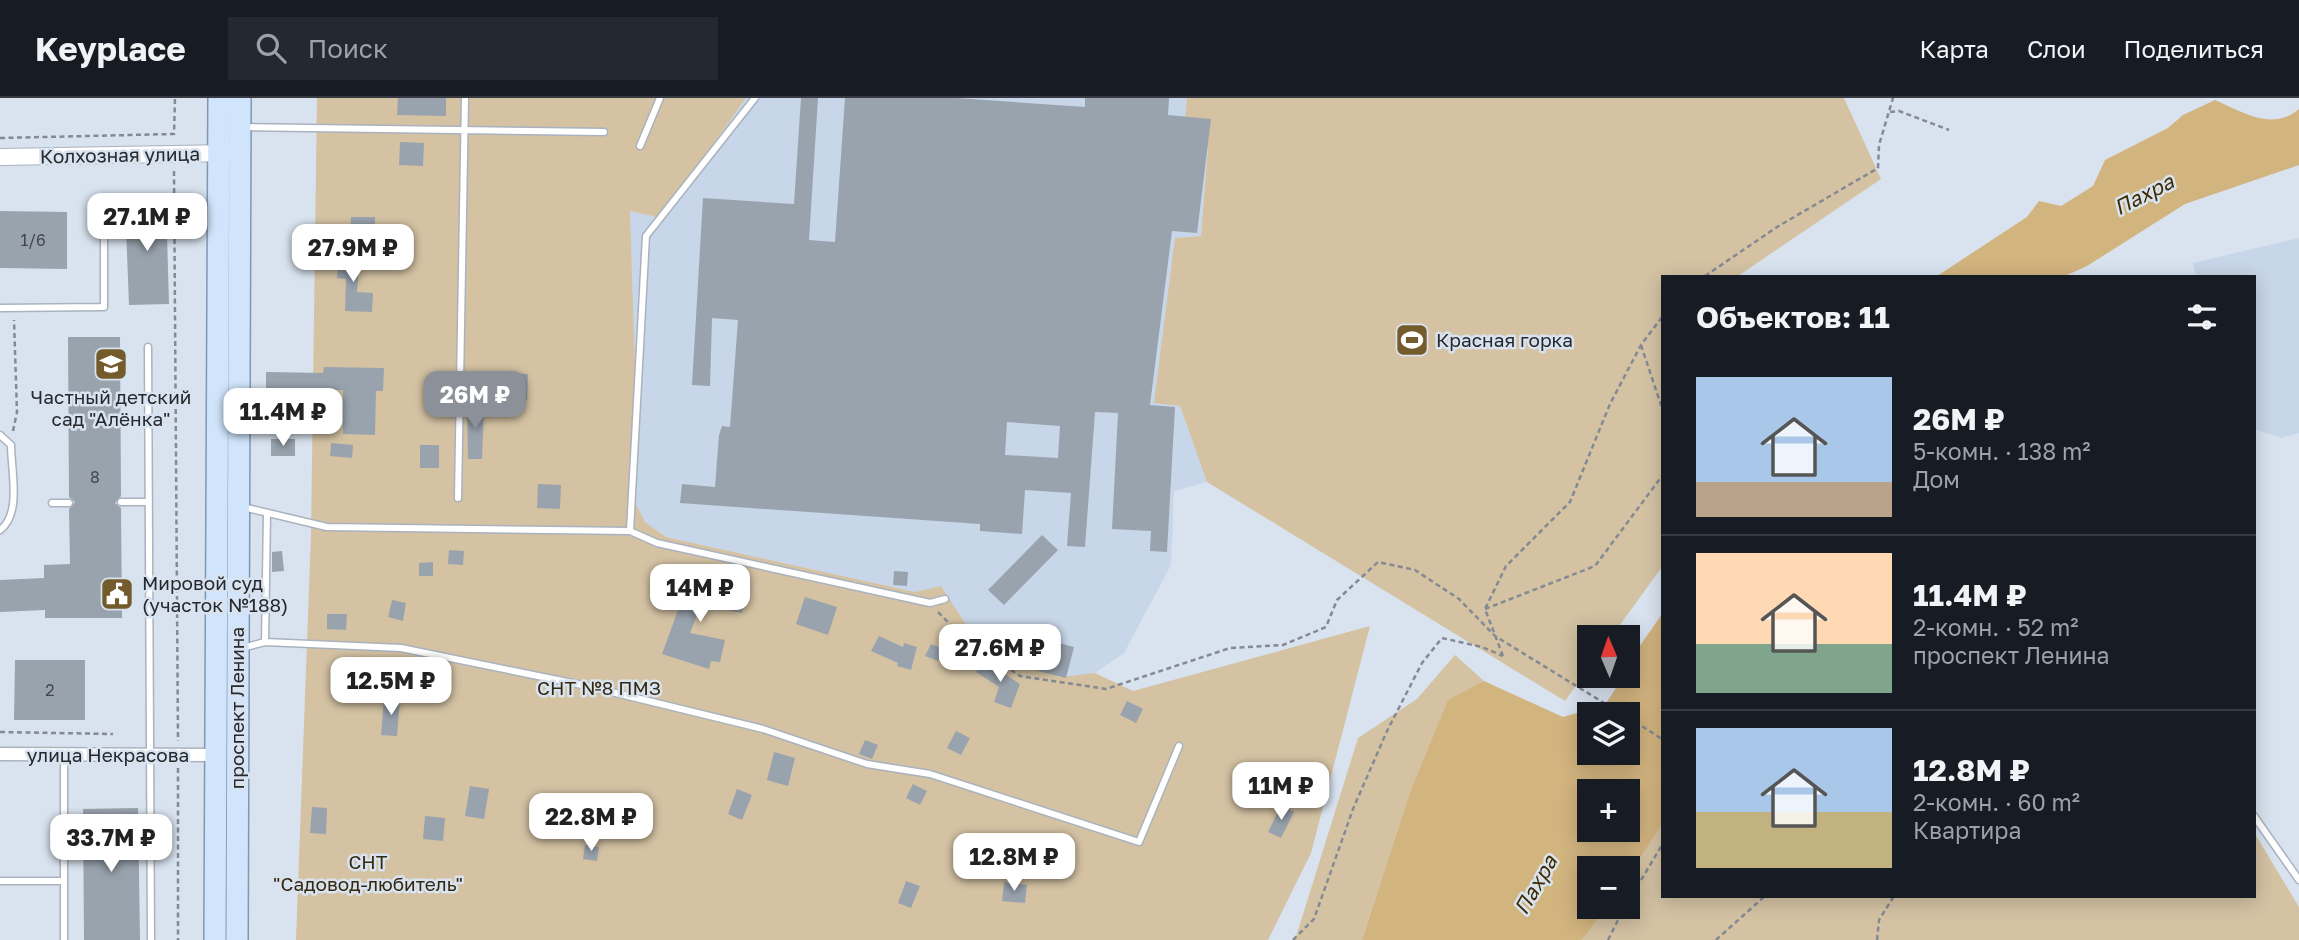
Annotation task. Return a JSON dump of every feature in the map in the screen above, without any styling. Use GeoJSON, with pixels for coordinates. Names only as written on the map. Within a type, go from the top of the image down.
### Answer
{"type":"FeatureCollection","features":[{"type":"Feature","properties":{"kind":"main road","name":"проспект Ленина"},"geometry":{"type":"LineString","coordinates":[[219,98],[229,153],[238,506],[237,940]]}},
{"type":"Feature","properties":{"kind":"main road","name":"проспект Ленина"},"geometry":{"type":"LineString","coordinates":[[215,940],[216,755],[229,153],[240,127],[240,98]]}},
{"type":"Feature","properties":{"kind":"street","name":"Колхозная улица"},"geometry":{"type":"LineString","coordinates":[[0,157],[229,153]]}},
{"type":"Feature","properties":{"kind":"street","name":"улица Некрасова"},"geometry":{"type":"LineString","coordinates":[[0,754],[216,755]]}},
{"type":"Feature","properties":{"kind":"lane"},"geometry":{"type":"LineString","coordinates":[[458,498],[466,98]]}},
{"type":"Feature","properties":{"kind":"lane"},"geometry":{"type":"LineString","coordinates":[[640,146],[660,98]]}},
{"type":"Feature","properties":{"kind":"lane"},"geometry":{"type":"LineString","coordinates":[[629,531],[646,236],[755,98]]}},
{"type":"Feature","properties":{"kind":"lane"},"geometry":{"type":"LineString","coordinates":[[240,127],[604,132]]}},
{"type":"Feature","properties":{"kind":"lane"},"geometry":{"type":"LineString","coordinates":[[0,308],[104,306],[104,206]]}},
{"type":"Feature","properties":{"kind":"lane"},"geometry":{"type":"LineString","coordinates":[[148,347],[151,940]]}},
{"type":"Feature","properties":{"kind":"lane"},"geometry":{"type":"LineString","coordinates":[[0,435],[10,445],[13,512],[8,524],[0,530]]}},
{"type":"Feature","properties":{"kind":"lane"},"geometry":{"type":"LineString","coordinates":[[121,502],[149,502]]}},
{"type":"Feature","properties":{"kind":"lane"},"geometry":{"type":"LineString","coordinates":[[52,503],[69,503]]}},
{"type":"Feature","properties":{"kind":"lane"},"geometry":{"type":"LineString","coordinates":[[238,506],[327,527],[629,531],[657,543],[930,603],[945,598]]}},
{"type":"Feature","properties":{"kind":"lane"},"geometry":{"type":"LineString","coordinates":[[265,642],[267,513]]}},
{"type":"Feature","properties":{"kind":"lane"},"geometry":{"type":"LineString","coordinates":[[237,650],[265,642],[401,648],[587,687],[763,729],[867,764],[930,774],[1139,842],[1179,746]]}},
{"type":"Feature","properties":{"kind":"lane"},"geometry":{"type":"LineString","coordinates":[[64,754],[64,940]]}},
{"type":"Feature","properties":{"kind":"lane"},"geometry":{"type":"LineString","coordinates":[[2256,819],[2299,880]]}},
{"type":"Feature","properties":{"kind":"lane"},"geometry":{"type":"LineString","coordinates":[[0,881],[64,881]]}},
{"type":"Feature","properties":{"kind":"path"},"geometry":{"type":"LineString","coordinates":[[0,138],[174,134],[176,98]]}},
{"type":"Feature","properties":{"kind":"path"},"geometry":{"type":"LineString","coordinates":[[1706,275],[1777,227],[1878,168],[1879,145],[1893,98]]}},
{"type":"Feature","properties":{"kind":"path"},"geometry":{"type":"LineString","coordinates":[[1890,112],[1899,111],[1949,130]]}},
{"type":"Feature","properties":{"kind":"path"},"geometry":{"type":"LineString","coordinates":[[174,171],[178,940]]}},
{"type":"Feature","properties":{"kind":"path"},"geometry":{"type":"LineString","coordinates":[[10,445],[17,412],[14,308]]}},
{"type":"Feature","properties":{"kind":"path"},"geometry":{"type":"LineString","coordinates":[[1293,940],[1314,919],[1353,809],[1387,731],[1422,663],[1442,638],[1482,647],[1503,656],[1485,609],[1506,566],[1570,502],[1610,404],[1642,345],[1661,318]]}},
{"type":"Feature","properties":{"kind":"path"},"geometry":{"type":"LineString","coordinates":[[1642,345],[1661,405]]}},
{"type":"Feature","properties":{"kind":"path"},"geometry":{"type":"LineString","coordinates":[[1485,609],[1595,566],[1661,477]]}},
{"type":"Feature","properties":{"kind":"path"},"geometry":{"type":"LineString","coordinates":[[930,603],[963,637],[1020,676],[1105,689],[1230,649],[1283,645],[1326,627],[1336,600],[1378,562],[1415,570],[1459,599],[1495,636],[1602,702]]}},
{"type":"Feature","properties":{"kind":"path"},"geometry":{"type":"LineString","coordinates":[[1640,725],[1661,738]]}},
{"type":"Feature","properties":{"kind":"path"},"geometry":{"type":"LineString","coordinates":[[0,732],[113,734]]}},
{"type":"Feature","properties":{"kind":"path"},"geometry":{"type":"LineString","coordinates":[[1640,882],[1661,847]]}},
{"type":"Feature","properties":{"kind":"path"},"geometry":{"type":"LineString","coordinates":[[1716,940],[1763,898]]}},
{"type":"Feature","properties":{"kind":"path"},"geometry":{"type":"LineString","coordinates":[[1877,940],[1879,920],[1893,898]]}},
{"type":"Feature","properties":{"kind":"path"},"geometry":{"type":"LineString","coordinates":[[1608,940],[1618,919]]}},
{"type":"Feature","properties":{"kind":"shaded area"},"geometry":{"type":"Polygon","coordinates":[[[746,98],[1187,98],[1184,144],[1208,146],[1201,236],[1176,238],[1155,403],[1180,406],[1207,482],[1174,491],[1171,565],[1124,653],[1095,673],[1061,677],[965,623],[941,586],[915,592],[666,537],[645,522],[633,498],[635,365],[630,211],[661,218],[746,98]]]}},
{"type":"Feature","properties":{"kind":"shaded area"},"geometry":{"type":"Polygon","coordinates":[[[2299,238],[2299,433],[2281,438],[2256,430],[2256,275],[2196,275],[2193,263],[2299,238]]]}},
{"type":"Feature","properties":{"kind":"green space"},"geometry":{"type":"Polygon","coordinates":[[[317,98],[746,98],[661,218],[630,211],[635,365],[633,498],[645,522],[666,537],[915,592],[941,586],[965,623],[1060,677],[1095,673],[1133,691],[1370,626],[1311,853],[1268,940],[296,940],[311,534],[317,98]]]}},
{"type":"Feature","properties":{"kind":"green space","name":"Красная горка"},"geometry":{"type":"Polygon","coordinates":[[[1187,98],[1844,98],[1881,179],[1739,275],[1661,275],[1661,568],[1620,625],[1577,625],[1577,684],[1565,701],[1207,482],[1180,406],[1154,403],[1175,238],[1201,236],[1208,147],[1183,144],[1187,98]]]}},
{"type":"Feature","properties":{"kind":"green space"},"geometry":{"type":"Polygon","coordinates":[[[1455,655],[1484,681],[1448,701],[1410,792],[1362,940],[1295,940],[1358,738],[1417,699],[1455,655]]]}},
{"type":"Feature","properties":{"kind":"green space"},"geometry":{"type":"Polygon","coordinates":[[[1661,826],[1661,898],[2256,898],[2256,835],[2299,907],[2299,940],[1582,940],[1598,919],[1640,919],[1640,858],[1661,826]]]}},
{"type":"Feature","properties":{"kind":"water","name":"Пахра"},"geometry":{"type":"Polygon","coordinates":[[[2215,100],[2257,118],[2278,119],[2299,109],[2299,165],[2185,204],[2087,266],[2067,275],[1939,275],[2027,217],[2039,201],[2061,206],[2093,186],[2105,160],[2168,128],[2183,115],[2215,100]]]}},
{"type":"Feature","properties":{"kind":"water","name":"Пахра"},"geometry":{"type":"Polygon","coordinates":[[[1661,615],[1661,826],[1640,858],[1577,856],[1577,919],[1598,919],[1582,940],[1362,940],[1410,792],[1448,700],[1484,681],[1563,717],[1577,713],[1577,765],[1640,765],[1640,702],[1607,702],[1616,688],[1640,688],[1640,646],[1661,615]]]}},
{"type":"Feature","properties":{"kind":"building"},"geometry":{"type":"Polygon","coordinates":[[[398,98],[446,98],[446,116],[397,115],[398,98]]]}},
{"type":"Feature","properties":{"kind":"building"},"geometry":{"type":"Polygon","coordinates":[[[801,98],[818,98],[809,240],[835,242],[845,98],[957,98],[1085,107],[1085,98],[1169,98],[1168,115],[1211,119],[1197,233],[1172,231],[1150,405],[1175,407],[1167,552],[1150,551],[1151,531],[1112,529],[1118,413],[1095,412],[1085,547],[1067,546],[1071,493],[1025,490],[1022,534],[980,531],[980,524],[680,503],[682,484],[715,487],[719,435],[722,426],[730,427],[738,320],[712,318],[710,386],[692,385],[703,198],[794,204],[801,98]],[[1007,422],[1005,455],[1058,458],[1060,426],[1007,422]]]}},
{"type":"Feature","properties":{"kind":"building"},"geometry":{"type":"Polygon","coordinates":[[[400,142],[424,143],[423,166],[399,165],[400,142]]]}},
{"type":"Feature","properties":{"kind":"building"},"geometry":{"type":"Polygon","coordinates":[[[166,200],[169,304],[129,305],[125,202],[166,200]]]}},
{"type":"Feature","properties":{"kind":"building"},"geometry":{"type":"Polygon","coordinates":[[[0,211],[67,212],[67,269],[0,268],[0,211]]]}},
{"type":"Feature","properties":{"kind":"building"},"geometry":{"type":"Polygon","coordinates":[[[351,217],[375,217],[375,240],[350,240],[351,217]]]}},
{"type":"Feature","properties":{"kind":"building"},"geometry":{"type":"Polygon","coordinates":[[[339,252],[360,253],[357,292],[373,293],[372,312],[345,311],[346,279],[337,278],[339,252]]]}},
{"type":"Feature","properties":{"kind":"building"},"geometry":{"type":"Polygon","coordinates":[[[68,337],[120,337],[121,496],[115,503],[121,508],[122,618],[45,618],[45,610],[0,612],[0,580],[44,578],[44,565],[70,564],[69,509],[75,502],[69,497],[68,337]]]}},
{"type":"Feature","properties":{"kind":"building"},"geometry":{"type":"Polygon","coordinates":[[[324,367],[384,368],[383,391],[376,391],[375,435],[343,434],[343,390],[302,390],[302,413],[285,413],[285,393],[266,393],[266,372],[323,373],[324,367]]]}},
{"type":"Feature","properties":{"kind":"building"},"geometry":{"type":"Polygon","coordinates":[[[499,373],[528,374],[527,400],[498,400],[499,373]]]}},
{"type":"Feature","properties":{"kind":"building"},"geometry":{"type":"Polygon","coordinates":[[[467,405],[484,405],[482,459],[468,459],[467,405]]]}},
{"type":"Feature","properties":{"kind":"building"},"geometry":{"type":"Polygon","coordinates":[[[271,439],[295,439],[295,456],[271,456],[271,439]]]}},
{"type":"Feature","properties":{"kind":"building"},"geometry":{"type":"Polygon","coordinates":[[[331,443],[353,445],[352,458],[330,456],[331,443]]]}},
{"type":"Feature","properties":{"kind":"building"},"geometry":{"type":"Polygon","coordinates":[[[420,445],[439,445],[439,468],[420,468],[420,445]]]}},
{"type":"Feature","properties":{"kind":"building"},"geometry":{"type":"Polygon","coordinates":[[[538,484],[561,485],[560,509],[537,508],[538,484]]]}},
{"type":"Feature","properties":{"kind":"building"},"geometry":{"type":"Polygon","coordinates":[[[1042,535],[1058,550],[1004,605],[988,590],[1042,535]]]}},
{"type":"Feature","properties":{"kind":"building"},"geometry":{"type":"Polygon","coordinates":[[[449,550],[464,551],[463,565],[448,564],[449,550]]]}},
{"type":"Feature","properties":{"kind":"building"},"geometry":{"type":"Polygon","coordinates":[[[282,551],[284,571],[272,572],[272,552],[282,551]]]}},
{"type":"Feature","properties":{"kind":"building"},"geometry":{"type":"Polygon","coordinates":[[[433,562],[433,576],[419,576],[419,563],[433,562]]]}},
{"type":"Feature","properties":{"kind":"building"},"geometry":{"type":"Polygon","coordinates":[[[894,571],[908,572],[907,586],[893,585],[894,571]]]}},
{"type":"Feature","properties":{"kind":"building"},"geometry":{"type":"Polygon","coordinates":[[[689,580],[720,591],[721,587],[746,591],[742,613],[701,605],[690,633],[725,640],[720,662],[711,661],[709,669],[662,654],[689,580]]]}},
{"type":"Feature","properties":{"kind":"building"},"geometry":{"type":"Polygon","coordinates":[[[805,597],[837,607],[828,635],[796,624],[805,597]]]}},
{"type":"Feature","properties":{"kind":"building"},"geometry":{"type":"Polygon","coordinates":[[[392,600],[406,603],[403,621],[388,617],[392,600]]]}},
{"type":"Feature","properties":{"kind":"building"},"geometry":{"type":"Polygon","coordinates":[[[327,614],[347,614],[346,630],[327,629],[327,614]]]}},
{"type":"Feature","properties":{"kind":"building"},"geometry":{"type":"Polygon","coordinates":[[[1024,634],[1074,647],[1066,678],[1015,665],[1024,634]]]}},
{"type":"Feature","properties":{"kind":"building"},"geometry":{"type":"Polygon","coordinates":[[[879,636],[903,647],[904,643],[917,647],[911,670],[897,666],[898,663],[871,651],[879,636]]]}},
{"type":"Feature","properties":{"kind":"building"},"geometry":{"type":"Polygon","coordinates":[[[931,644],[943,649],[938,661],[925,656],[931,644]]]}},
{"type":"Feature","properties":{"kind":"building"},"geometry":{"type":"Polygon","coordinates":[[[15,660],[85,660],[85,720],[14,720],[15,660]]]}},
{"type":"Feature","properties":{"kind":"building"},"geometry":{"type":"Polygon","coordinates":[[[983,660],[1020,684],[1011,708],[994,702],[999,687],[976,672],[983,660]]]}},
{"type":"Feature","properties":{"kind":"building"},"geometry":{"type":"Polygon","coordinates":[[[384,698],[400,699],[397,736],[381,735],[384,698]]]}},
{"type":"Feature","properties":{"kind":"building"},"geometry":{"type":"Polygon","coordinates":[[[1127,701],[1143,709],[1136,723],[1120,715],[1127,701]]]}},
{"type":"Feature","properties":{"kind":"building"},"geometry":{"type":"Polygon","coordinates":[[[956,731],[970,738],[961,755],[947,748],[956,731]]]}},
{"type":"Feature","properties":{"kind":"building"},"geometry":{"type":"Polygon","coordinates":[[[865,740],[878,745],[872,759],[859,754],[865,740]]]}},
{"type":"Feature","properties":{"kind":"building"},"geometry":{"type":"Polygon","coordinates":[[[774,752],[795,758],[788,786],[767,780],[774,752]]]}},
{"type":"Feature","properties":{"kind":"building"},"geometry":{"type":"Polygon","coordinates":[[[913,784],[927,791],[920,805],[906,798],[913,784]]]}},
{"type":"Feature","properties":{"kind":"building"},"geometry":{"type":"Polygon","coordinates":[[[470,786],[489,789],[484,819],[465,816],[470,786]]]}},
{"type":"Feature","properties":{"kind":"building"},"geometry":{"type":"Polygon","coordinates":[[[737,789],[752,795],[742,820],[728,814],[737,789]]]}},
{"type":"Feature","properties":{"kind":"building"},"geometry":{"type":"Polygon","coordinates":[[[1281,806],[1294,812],[1281,838],[1268,832],[1281,806]]]}},
{"type":"Feature","properties":{"kind":"building"},"geometry":{"type":"Polygon","coordinates":[[[312,807],[327,808],[326,834],[310,833],[312,807]]]}},
{"type":"Feature","properties":{"kind":"building"},"geometry":{"type":"Polygon","coordinates":[[[138,808],[140,940],[84,940],[83,809],[138,808]]]}},
{"type":"Feature","properties":{"kind":"building"},"geometry":{"type":"Polygon","coordinates":[[[571,812],[584,814],[581,830],[568,828],[571,812]]]}},
{"type":"Feature","properties":{"kind":"building"},"geometry":{"type":"Polygon","coordinates":[[[425,816],[445,818],[443,841],[423,839],[425,816]]]}},
{"type":"Feature","properties":{"kind":"building"},"geometry":{"type":"Polygon","coordinates":[[[618,816],[633,817],[631,837],[616,836],[618,816]]]}},
{"type":"Feature","properties":{"kind":"building"},"geometry":{"type":"Polygon","coordinates":[[[585,845],[599,847],[597,861],[583,859],[585,845]]]}},
{"type":"Feature","properties":{"kind":"building"},"geometry":{"type":"Polygon","coordinates":[[[906,881],[920,886],[911,908],[898,903],[906,881]]]}},
{"type":"Feature","properties":{"kind":"building"},"geometry":{"type":"Polygon","coordinates":[[[1004,882],[1027,885],[1025,903],[1002,901],[1004,882]]]}},
{"type":"Feature","properties":{"kind":"place","name":"Красная горка"},"geometry":{"type":"Point","coordinates":[1412,340]}},
{"type":"Feature","properties":{"kind":"place","name":"Частный детский сад \"Алёнка\""},"geometry":{"type":"Point","coordinates":[111,364]}},
{"type":"Feature","properties":{"kind":"place","name":"Мировой суд (участок №188)"},"geometry":{"type":"Point","coordinates":[117,594]}},
{"type":"Feature","properties":{"kind":"park label","name":"СНТ №8 ПМЗ"},"geometry":{"type":"Point","coordinates":[599,688]}},
{"type":"Feature","properties":{"kind":"park label","name":"СНТ \"Садовод-любитель\""},"geometry":{"type":"Point","coordinates":[368,873]}}]}
